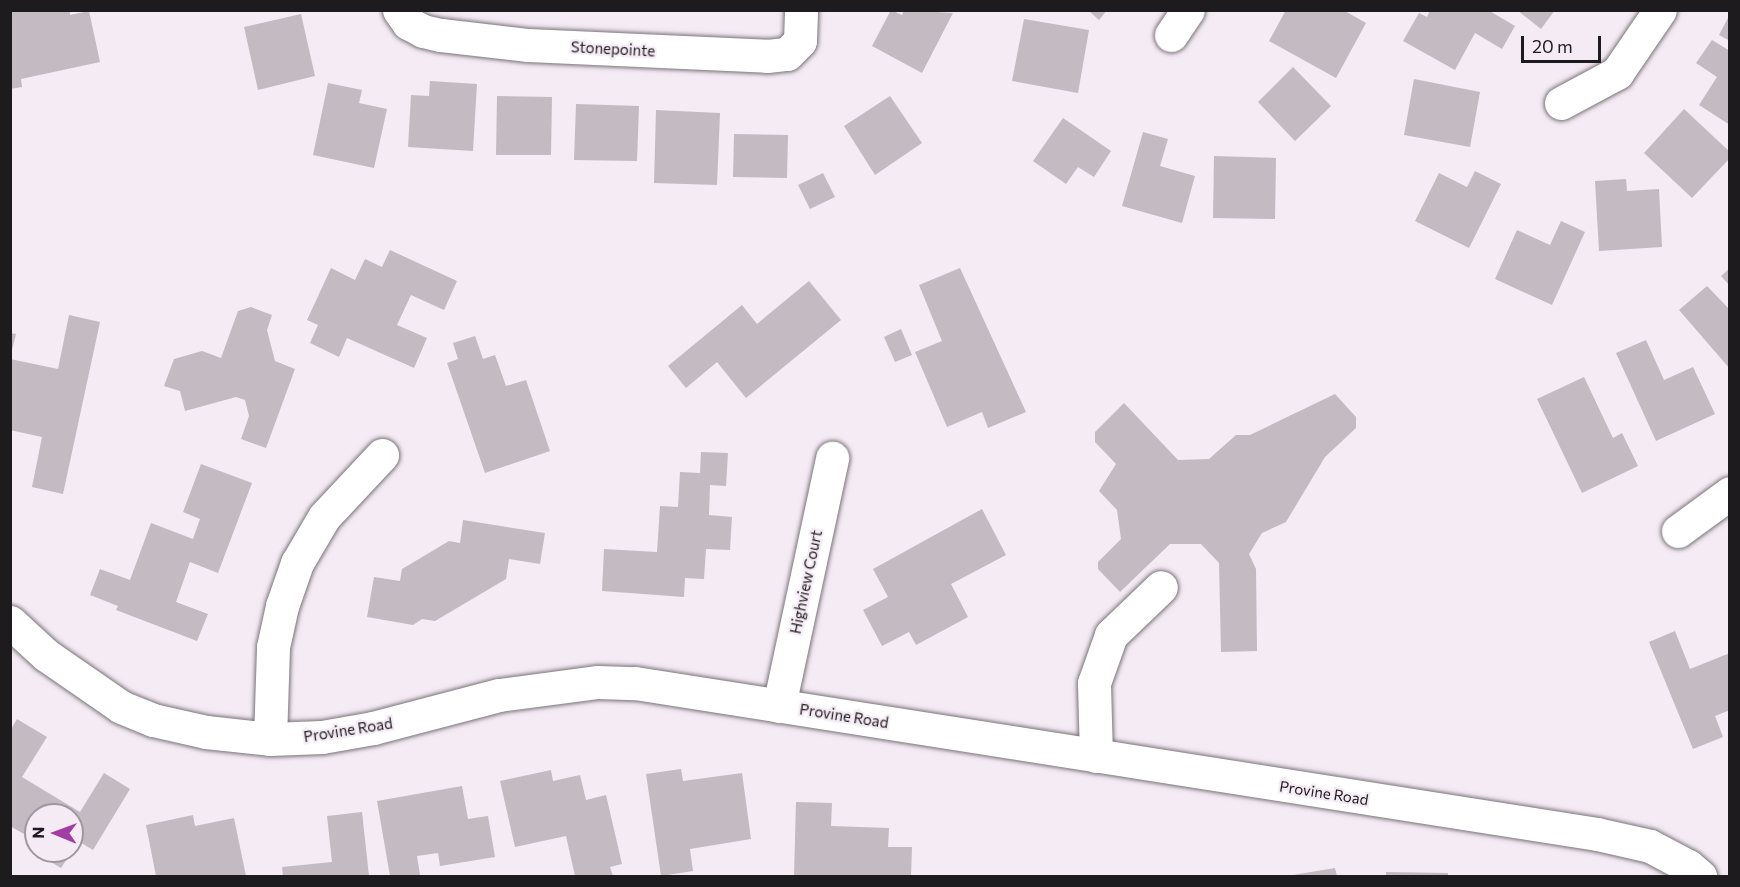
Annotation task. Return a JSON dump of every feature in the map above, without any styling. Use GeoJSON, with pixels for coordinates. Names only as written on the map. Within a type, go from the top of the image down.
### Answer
{"type":"FeatureCollection","features":[{"type":"Feature","properties":{"kind":"street","name":"Stonepointe"},"geometry":{"type":"LineString","coordinates":[[399,10],[408,23],[423,31],[441,35],[528,45],[767,56],[787,54],[800,41],[801,10]]}},
{"type":"Feature","properties":{"kind":"street"},"geometry":{"type":"LineString","coordinates":[[1561,103],[1617,73],[1660,10]]}},
{"type":"Feature","properties":{"kind":"street"},"geometry":{"type":"LineString","coordinates":[[270,739],[273,646],[282,606],[297,563],[324,517],[382,456]]}},
{"type":"Feature","properties":{"kind":"street","name":"Highview Court"},"geometry":{"type":"LineString","coordinates":[[779,706],[832,458]]}},
{"type":"Feature","properties":{"kind":"street"},"geometry":{"type":"LineString","coordinates":[[1678,531],[1730,493]]}},
{"type":"Feature","properties":{"kind":"street"},"geometry":{"type":"LineString","coordinates":[[1096,756],[1094,683],[1111,635],[1161,587]]}},
{"type":"Feature","properties":{"kind":"street","name":"Provine Road"},"geometry":{"type":"LineString","coordinates":[[10,622],[46,655],[121,707],[153,720],[206,732],[270,739],[322,737],[373,728],[499,695],[598,682],[635,683],[1597,834],[1650,846],[1688,866],[1700,876]]}},
{"type":"Feature","properties":{"kind":"building"},"geometry":{"type":"Polygon","coordinates":[[[10,10],[70,10],[70,15],[89,11],[100,62],[21,79],[22,87],[10,89],[10,10]]]}},
{"type":"Feature","properties":{"kind":"building"},"geometry":{"type":"Polygon","coordinates":[[[891,10],[902,15],[904,10],[953,13],[922,73],[872,46],[891,10]]]}},
{"type":"Feature","properties":{"kind":"building"},"geometry":{"type":"Polygon","coordinates":[[[1088,10],[1107,10],[1099,20],[1088,10]]]}},
{"type":"Feature","properties":{"kind":"building"},"geometry":{"type":"Polygon","coordinates":[[[1286,10],[1343,10],[1366,23],[1336,78],[1269,41],[1286,10]]]}},
{"type":"Feature","properties":{"kind":"building"},"geometry":{"type":"Polygon","coordinates":[[[1430,10],[1488,10],[1515,26],[1502,49],[1475,33],[1455,70],[1403,41],[1419,13],[1427,17],[1430,10]]]}},
{"type":"Feature","properties":{"kind":"building"},"geometry":{"type":"Polygon","coordinates":[[[1517,10],[1555,10],[1541,29],[1517,10]]]}},
{"type":"Feature","properties":{"kind":"building"},"geometry":{"type":"Polygon","coordinates":[[[301,14],[315,76],[258,90],[244,27],[301,14]]]}},
{"type":"Feature","properties":{"kind":"building"},"geometry":{"type":"Polygon","coordinates":[[[1730,14],[1730,41],[1719,35],[1730,14]]]}},
{"type":"Feature","properties":{"kind":"building"},"geometry":{"type":"Polygon","coordinates":[[[1024,19],[1089,30],[1078,93],[1012,81],[1024,19]]]}},
{"type":"Feature","properties":{"kind":"building"},"geometry":{"type":"Polygon","coordinates":[[[1712,40],[1730,51],[1730,125],[1699,105],[1717,77],[1696,63],[1712,40]]]}},
{"type":"Feature","properties":{"kind":"building"},"geometry":{"type":"Polygon","coordinates":[[[1293,67],[1331,106],[1295,141],[1258,102],[1293,67]]]}},
{"type":"Feature","properties":{"kind":"building"},"geometry":{"type":"Polygon","coordinates":[[[1414,79],[1480,92],[1470,147],[1404,135],[1414,79]]]}},
{"type":"Feature","properties":{"kind":"building"},"geometry":{"type":"Polygon","coordinates":[[[430,81],[477,84],[473,151],[408,147],[411,95],[429,96],[430,81]]]}},
{"type":"Feature","properties":{"kind":"building"},"geometry":{"type":"Polygon","coordinates":[[[328,83],[362,90],[359,103],[387,109],[374,168],[313,155],[328,83]]]}},
{"type":"Feature","properties":{"kind":"building"},"geometry":{"type":"Polygon","coordinates":[[[497,96],[552,97],[551,155],[496,155],[497,96]]]}},
{"type":"Feature","properties":{"kind":"building"},"geometry":{"type":"Polygon","coordinates":[[[890,96],[922,143],[875,175],[844,126],[890,96]]]}},
{"type":"Feature","properties":{"kind":"building"},"geometry":{"type":"Polygon","coordinates":[[[576,104],[639,106],[637,161],[574,160],[576,104]]]}},
{"type":"Feature","properties":{"kind":"building"},"geometry":{"type":"Polygon","coordinates":[[[1684,109],[1730,152],[1730,158],[1692,198],[1644,153],[1684,109]]]}},
{"type":"Feature","properties":{"kind":"building"},"geometry":{"type":"Polygon","coordinates":[[[656,110],[720,113],[717,185],[654,183],[656,110]]]}},
{"type":"Feature","properties":{"kind":"building"},"geometry":{"type":"Polygon","coordinates":[[[1063,118],[1111,151],[1094,177],[1078,167],[1066,184],[1033,161],[1063,118]]]}},
{"type":"Feature","properties":{"kind":"building"},"geometry":{"type":"Polygon","coordinates":[[[1143,132],[1168,139],[1160,166],[1195,176],[1182,223],[1122,206],[1143,132]]]}},
{"type":"Feature","properties":{"kind":"building"},"geometry":{"type":"Polygon","coordinates":[[[734,134],[788,135],[787,178],[733,177],[734,134]]]}},
{"type":"Feature","properties":{"kind":"building"},"geometry":{"type":"Polygon","coordinates":[[[1214,156],[1276,158],[1275,219],[1213,218],[1214,156]]]}},
{"type":"Feature","properties":{"kind":"building"},"geometry":{"type":"Polygon","coordinates":[[[1475,171],[1501,184],[1469,248],[1415,221],[1439,173],[1467,187],[1475,171]]]}},
{"type":"Feature","properties":{"kind":"building"},"geometry":{"type":"Polygon","coordinates":[[[823,173],[835,197],[810,209],[798,185],[823,173]]]}},
{"type":"Feature","properties":{"kind":"building"},"geometry":{"type":"Polygon","coordinates":[[[1626,179],[1627,191],[1659,189],[1662,247],[1599,251],[1595,181],[1626,179]]]}},
{"type":"Feature","properties":{"kind":"building"},"geometry":{"type":"Polygon","coordinates":[[[1561,221],[1585,232],[1552,305],[1495,279],[1517,230],[1550,245],[1561,221]]]}},
{"type":"Feature","properties":{"kind":"building"},"geometry":{"type":"Polygon","coordinates":[[[390,250],[457,281],[444,310],[411,295],[397,325],[427,338],[414,368],[347,338],[339,357],[310,343],[318,325],[307,320],[331,268],[355,280],[365,259],[382,267],[390,250]]]}},
{"type":"Feature","properties":{"kind":"building"},"geometry":{"type":"Polygon","coordinates":[[[960,268],[1026,412],[988,428],[982,412],[947,427],[915,352],[942,341],[919,285],[960,268]]]}},
{"type":"Feature","properties":{"kind":"building"},"geometry":{"type":"Polygon","coordinates":[[[1730,268],[1730,286],[1721,276],[1730,268]]]}},
{"type":"Feature","properties":{"kind":"building"},"geometry":{"type":"Polygon","coordinates":[[[809,281],[841,320],[746,398],[717,362],[686,388],[668,366],[742,305],[757,324],[809,281]]]}},
{"type":"Feature","properties":{"kind":"building"},"geometry":{"type":"Polygon","coordinates":[[[1707,286],[1730,310],[1730,369],[1679,310],[1707,286]]]}},
{"type":"Feature","properties":{"kind":"building"},"geometry":{"type":"Polygon","coordinates":[[[251,307],[272,315],[267,330],[275,361],[295,369],[266,448],[241,439],[249,416],[245,400],[236,397],[185,411],[180,391],[164,386],[174,359],[202,351],[221,358],[238,311],[251,307]]]}},
{"type":"Feature","properties":{"kind":"building"},"geometry":{"type":"Polygon","coordinates":[[[69,315],[100,322],[63,494],[32,487],[42,437],[10,430],[10,359],[58,369],[69,315]]]}},
{"type":"Feature","properties":{"kind":"building"},"geometry":{"type":"Polygon","coordinates":[[[901,329],[912,355],[895,362],[884,337],[901,329]]]}},
{"type":"Feature","properties":{"kind":"building"},"geometry":{"type":"Polygon","coordinates":[[[10,333],[16,334],[11,354],[10,354],[10,333]]]}},
{"type":"Feature","properties":{"kind":"building"},"geometry":{"type":"Polygon","coordinates":[[[475,336],[483,359],[495,355],[506,386],[526,380],[550,451],[485,473],[447,363],[458,359],[453,343],[475,336]]]}},
{"type":"Feature","properties":{"kind":"building"},"geometry":{"type":"Polygon","coordinates":[[[1646,340],[1664,380],[1693,367],[1715,414],[1656,441],[1616,353],[1646,340]]]}},
{"type":"Feature","properties":{"kind":"building"},"geometry":{"type":"Polygon","coordinates":[[[1584,377],[1613,438],[1622,433],[1638,466],[1582,493],[1537,399],[1584,377]]]}},
{"type":"Feature","properties":{"kind":"building"},"geometry":{"type":"Polygon","coordinates":[[[1335,394],[1356,417],[1356,428],[1325,457],[1286,522],[1262,533],[1249,554],[1256,569],[1257,651],[1221,652],[1219,563],[1201,544],[1170,544],[1120,592],[1098,569],[1098,562],[1121,539],[1117,510],[1099,491],[1116,464],[1095,442],[1095,432],[1124,403],[1178,460],[1209,459],[1236,435],[1250,435],[1335,394]]]}},
{"type":"Feature","properties":{"kind":"building"},"geometry":{"type":"Polygon","coordinates":[[[701,452],[728,453],[726,486],[710,485],[709,515],[732,517],[730,550],[706,549],[704,579],[685,578],[684,597],[602,591],[604,549],[657,552],[660,506],[678,507],[680,472],[700,473],[701,452]]]}},
{"type":"Feature","properties":{"kind":"building"},"geometry":{"type":"Polygon","coordinates":[[[201,464],[252,483],[218,573],[190,562],[176,602],[208,614],[197,641],[116,610],[118,606],[90,595],[100,569],[130,580],[151,523],[193,539],[200,519],[183,512],[201,464]]]}},
{"type":"Feature","properties":{"kind":"building"},"geometry":{"type":"Polygon","coordinates":[[[982,509],[1006,555],[951,584],[968,617],[916,645],[909,632],[882,646],[863,610],[888,597],[873,569],[982,509]]]}},
{"type":"Feature","properties":{"kind":"building"},"geometry":{"type":"Polygon","coordinates":[[[463,520],[545,533],[540,564],[509,559],[506,579],[435,621],[422,619],[413,625],[367,617],[374,577],[400,581],[402,569],[449,541],[460,543],[463,520]]]}},
{"type":"Feature","properties":{"kind":"building"},"geometry":{"type":"Polygon","coordinates":[[[1675,631],[1690,669],[1730,653],[1730,710],[1715,716],[1723,737],[1693,749],[1649,642],[1675,631]]]}},
{"type":"Feature","properties":{"kind":"building"},"geometry":{"type":"Polygon","coordinates":[[[17,719],[47,737],[22,777],[65,803],[24,803],[24,834],[10,826],[10,731],[17,719]]]}},
{"type":"Feature","properties":{"kind":"building"},"geometry":{"type":"Polygon","coordinates":[[[681,769],[683,781],[742,773],[751,839],[690,849],[693,871],[661,876],[646,774],[681,769]]]}},
{"type":"Feature","properties":{"kind":"building"},"geometry":{"type":"Polygon","coordinates":[[[551,770],[553,781],[580,775],[586,800],[606,795],[622,864],[610,867],[613,876],[575,876],[566,836],[515,847],[500,781],[551,770]]]}},
{"type":"Feature","properties":{"kind":"building"},"geometry":{"type":"Polygon","coordinates":[[[104,773],[130,789],[93,850],[84,845],[84,806],[104,773]]]}},
{"type":"Feature","properties":{"kind":"building"},"geometry":{"type":"Polygon","coordinates":[[[462,786],[468,819],[488,816],[495,857],[440,866],[438,853],[417,856],[420,875],[390,876],[377,801],[462,786]]]}},
{"type":"Feature","properties":{"kind":"building"},"geometry":{"type":"Polygon","coordinates":[[[796,802],[832,803],[831,826],[889,828],[888,847],[912,847],[911,876],[794,876],[796,802]]]}},
{"type":"Feature","properties":{"kind":"building"},"geometry":{"type":"Polygon","coordinates":[[[362,812],[369,876],[283,876],[282,867],[332,862],[327,816],[362,812]]]}},
{"type":"Feature","properties":{"kind":"building"},"geometry":{"type":"Polygon","coordinates":[[[193,815],[195,826],[234,818],[246,876],[156,876],[146,825],[193,815]]]}},
{"type":"Feature","properties":{"kind":"building"},"geometry":{"type":"Polygon","coordinates":[[[53,863],[64,863],[61,868],[53,863]]]}},
{"type":"Feature","properties":{"kind":"building"},"geometry":{"type":"Polygon","coordinates":[[[1335,868],[1337,876],[1293,876],[1293,875],[1335,868]]]}},
{"type":"Feature","properties":{"kind":"building"},"geometry":{"type":"Polygon","coordinates":[[[1386,872],[1448,873],[1448,876],[1386,876],[1386,872]]]}}]}
